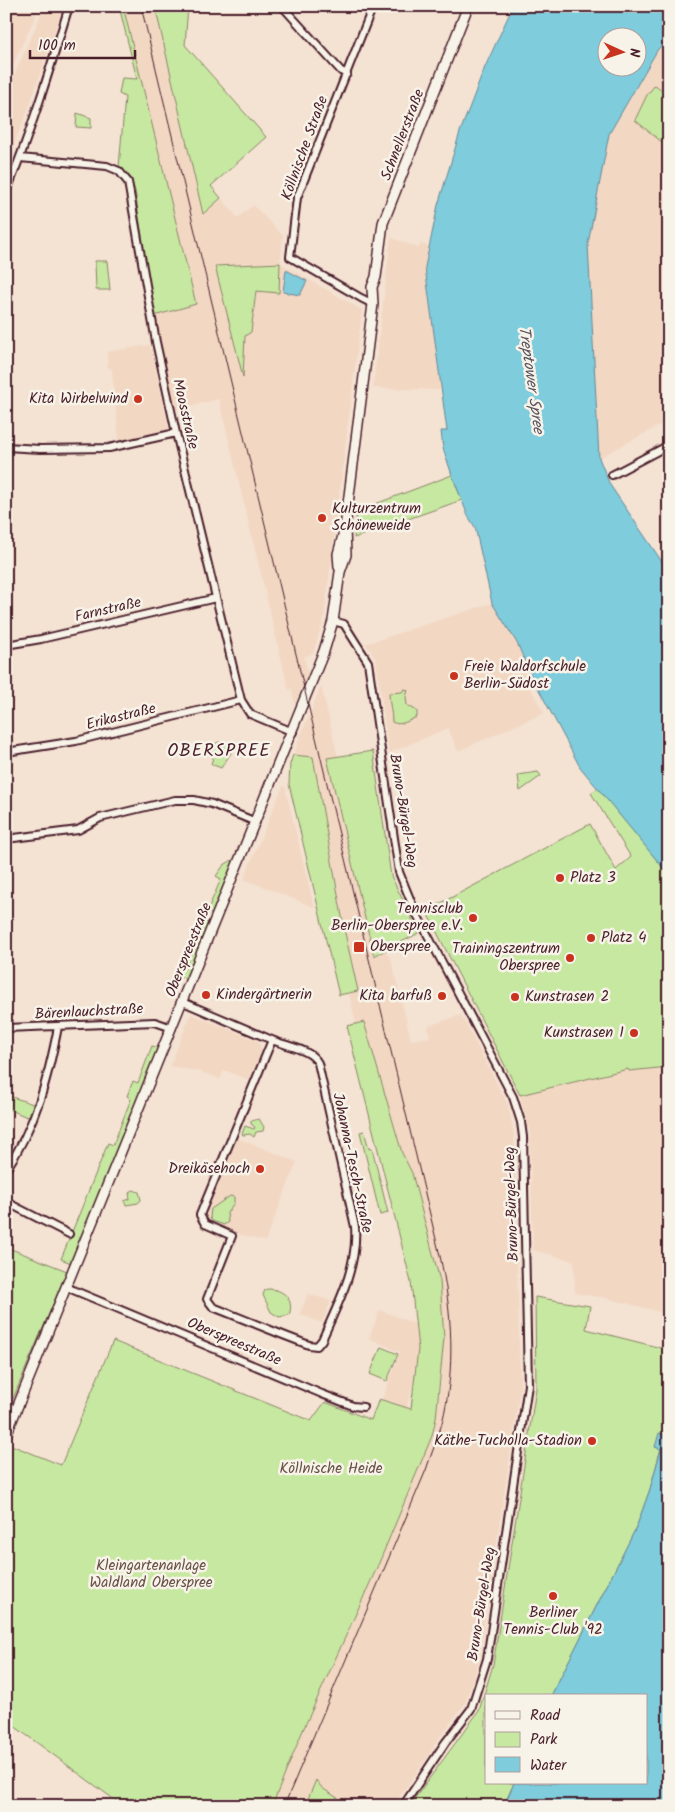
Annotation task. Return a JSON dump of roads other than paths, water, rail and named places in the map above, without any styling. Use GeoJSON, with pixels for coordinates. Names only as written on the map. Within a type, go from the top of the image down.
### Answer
{"type":"FeatureCollection","features":[{"type":"Feature","properties":{"kind":"main road","name":"Schnellerstraße"},"geometry":{"type":"LineString","coordinates":[[333,621],[340,572],[338,554],[345,528],[374,301],[378,288],[376,277],[383,223],[468,6]]}},
{"type":"Feature","properties":{"kind":"main road","name":"Oberspreestraße"},"geometry":{"type":"LineString","coordinates":[[6,1435],[293,732],[324,651],[333,621]]}},
{"type":"Feature","properties":{"kind":"street"},"geometry":{"type":"LineString","coordinates":[[6,193],[20,158],[51,66],[69,6]]}},
{"type":"Feature","properties":{"kind":"street"},"geometry":{"type":"LineString","coordinates":[[282,6],[334,64],[347,74]]}},
{"type":"Feature","properties":{"kind":"street","name":"Köllnische Straße"},"geometry":{"type":"LineString","coordinates":[[373,6],[297,198],[290,257],[374,301]]}},
{"type":"Feature","properties":{"kind":"street","name":"Moosstraße"},"geometry":{"type":"LineString","coordinates":[[20,158],[107,166],[119,171],[128,182],[156,342],[176,433],[241,700]]}},
{"type":"Feature","properties":{"kind":"street"},"geometry":{"type":"LineString","coordinates":[[6,447],[40,449],[109,448],[176,433]]}},
{"type":"Feature","properties":{"kind":"street"},"geometry":{"type":"LineString","coordinates":[[612,475],[669,445]]}},
{"type":"Feature","properties":{"kind":"street","name":"Farnstraße"},"geometry":{"type":"LineString","coordinates":[[6,645],[41,639],[216,598]]}},
{"type":"Feature","properties":{"kind":"street","name":"Bruno-Bürgel-Weg"},"geometry":{"type":"LineString","coordinates":[[333,621],[344,624],[368,662],[399,872],[414,909],[513,1097],[521,1122],[523,1137],[528,1385],[487,1659],[471,1709],[445,1743],[403,1806]]}},
{"type":"Feature","properties":{"kind":"street"},"geometry":{"type":"LineString","coordinates":[[241,700],[250,714],[293,732]]}},
{"type":"Feature","properties":{"kind":"street","name":"Erikastraße"},"geometry":{"type":"LineString","coordinates":[[6,752],[76,741],[241,700]]}},
{"type":"Feature","properties":{"kind":"street"},"geometry":{"type":"LineString","coordinates":[[6,839],[78,830],[100,818],[176,800],[194,800],[212,804],[256,822]]}},
{"type":"Feature","properties":{"kind":"street","name":"Johanna-Tesch-Straße"},"geometry":{"type":"LineString","coordinates":[[182,1002],[310,1054],[316,1058],[318,1063],[355,1227],[356,1241],[354,1257],[347,1280],[322,1340],[317,1346],[283,1336],[213,1307],[207,1299],[232,1236],[205,1224],[200,1215],[272,1040]]}},
{"type":"Feature","properties":{"kind":"street","name":"Bärenlauchstraße"},"geometry":{"type":"LineString","coordinates":[[6,1028],[155,1022],[172,1028]]}},
{"type":"Feature","properties":{"kind":"street"},"geometry":{"type":"LineString","coordinates":[[6,1170],[32,1123],[40,1103],[58,1027]]}},
{"type":"Feature","properties":{"kind":"street"},"geometry":{"type":"LineString","coordinates":[[6,1200],[69,1234]]}},
{"type":"Feature","properties":{"kind":"street","name":"Oberspreestraße"},"geometry":{"type":"LineString","coordinates":[[66,1287],[322,1394],[353,1406],[363,1407]]}},
{"type":"Feature","properties":{"kind":"water","name":"Treptower Spree"},"geometry":{"type":"Polygon","coordinates":[[[513,6],[669,6],[669,40],[658,49],[648,66],[648,28],[598,28],[598,78],[641,78],[609,134],[588,244],[599,458],[610,485],[669,572],[669,875],[580,767],[530,673],[517,643],[492,603],[475,527],[468,516],[443,448],[441,431],[447,431],[425,267],[438,205],[460,132],[485,67],[513,6]]]}},
{"type":"Feature","properties":{"kind":"water"},"geometry":{"type":"Polygon","coordinates":[[[286,270],[307,281],[300,295],[283,292],[286,270]]]}},
{"type":"Feature","properties":{"kind":"water"},"geometry":{"type":"Polygon","coordinates":[[[669,1421],[669,1806],[504,1806],[514,1784],[648,1784],[648,1694],[552,1694],[636,1528],[650,1489],[661,1449],[655,1447],[659,1433],[665,1435],[669,1421]]]}},
{"type":"Feature","properties":{"kind":"tram line"},"geometry":{"type":"LineString","coordinates":[[141,6],[440,1256],[450,1319],[451,1360],[449,1381],[439,1434],[426,1470],[284,1806]]}},
{"type":"Feature","properties":{"kind":"place","name":"Kita Wirbelwind"},"geometry":{"type":"Point","coordinates":[138,399]}},
{"type":"Feature","properties":{"kind":"place","name":"Kulturzentrum Schöneweide"},"geometry":{"type":"Point","coordinates":[322,518]}},
{"type":"Feature","properties":{"kind":"place","name":"Freie Waldorfschule Berlin-Südost"},"geometry":{"type":"Point","coordinates":[454,676]}},
{"type":"Feature","properties":{"kind":"place","name":"Platz 3"},"geometry":{"type":"Point","coordinates":[560,878]}},
{"type":"Feature","properties":{"kind":"place","name":"Tennisclub Berlin-Oberspree e.V."},"geometry":{"type":"Point","coordinates":[473,918]}},
{"type":"Feature","properties":{"kind":"place","name":"Platz 4"},"geometry":{"type":"Point","coordinates":[591,938]}},
{"type":"Feature","properties":{"kind":"place","name":"Oberspree"},"geometry":{"type":"Point","coordinates":[359,947]}},
{"type":"Feature","properties":{"kind":"place","name":"Trainingszentrum Oberspree"},"geometry":{"type":"Point","coordinates":[570,958]}},
{"type":"Feature","properties":{"kind":"place","name":"Kindergärtnerin"},"geometry":{"type":"Point","coordinates":[206,995]}},
{"type":"Feature","properties":{"kind":"place","name":"Kita barfuß"},"geometry":{"type":"Point","coordinates":[442,996]}},
{"type":"Feature","properties":{"kind":"place","name":"Kunstrasen 2"},"geometry":{"type":"Point","coordinates":[515,997]}},
{"type":"Feature","properties":{"kind":"place","name":"Kunstrasen 1"},"geometry":{"type":"Point","coordinates":[634,1033]}},
{"type":"Feature","properties":{"kind":"place","name":"Dreikäsehoch"},"geometry":{"type":"Point","coordinates":[260,1169]}},
{"type":"Feature","properties":{"kind":"place","name":"Käthe-Tucholla-Stadion"},"geometry":{"type":"Point","coordinates":[592,1441]}},
{"type":"Feature","properties":{"kind":"place","name":"Berliner Tennis-Club '92"},"geometry":{"type":"Point","coordinates":[553,1596]}},
{"type":"Feature","properties":{"kind":"district","name":"OBERSPREE"},"geometry":{"type":"Point","coordinates":[219,751]}},
{"type":"Feature","properties":{"kind":"park label","name":"Köllnische Heide"},"geometry":{"type":"Point","coordinates":[331,1469]}},
{"type":"Feature","properties":{"kind":"park label","name":"Kleingartenanlage Waldland Oberspree"},"geometry":{"type":"Point","coordinates":[151,1574]}}]}
